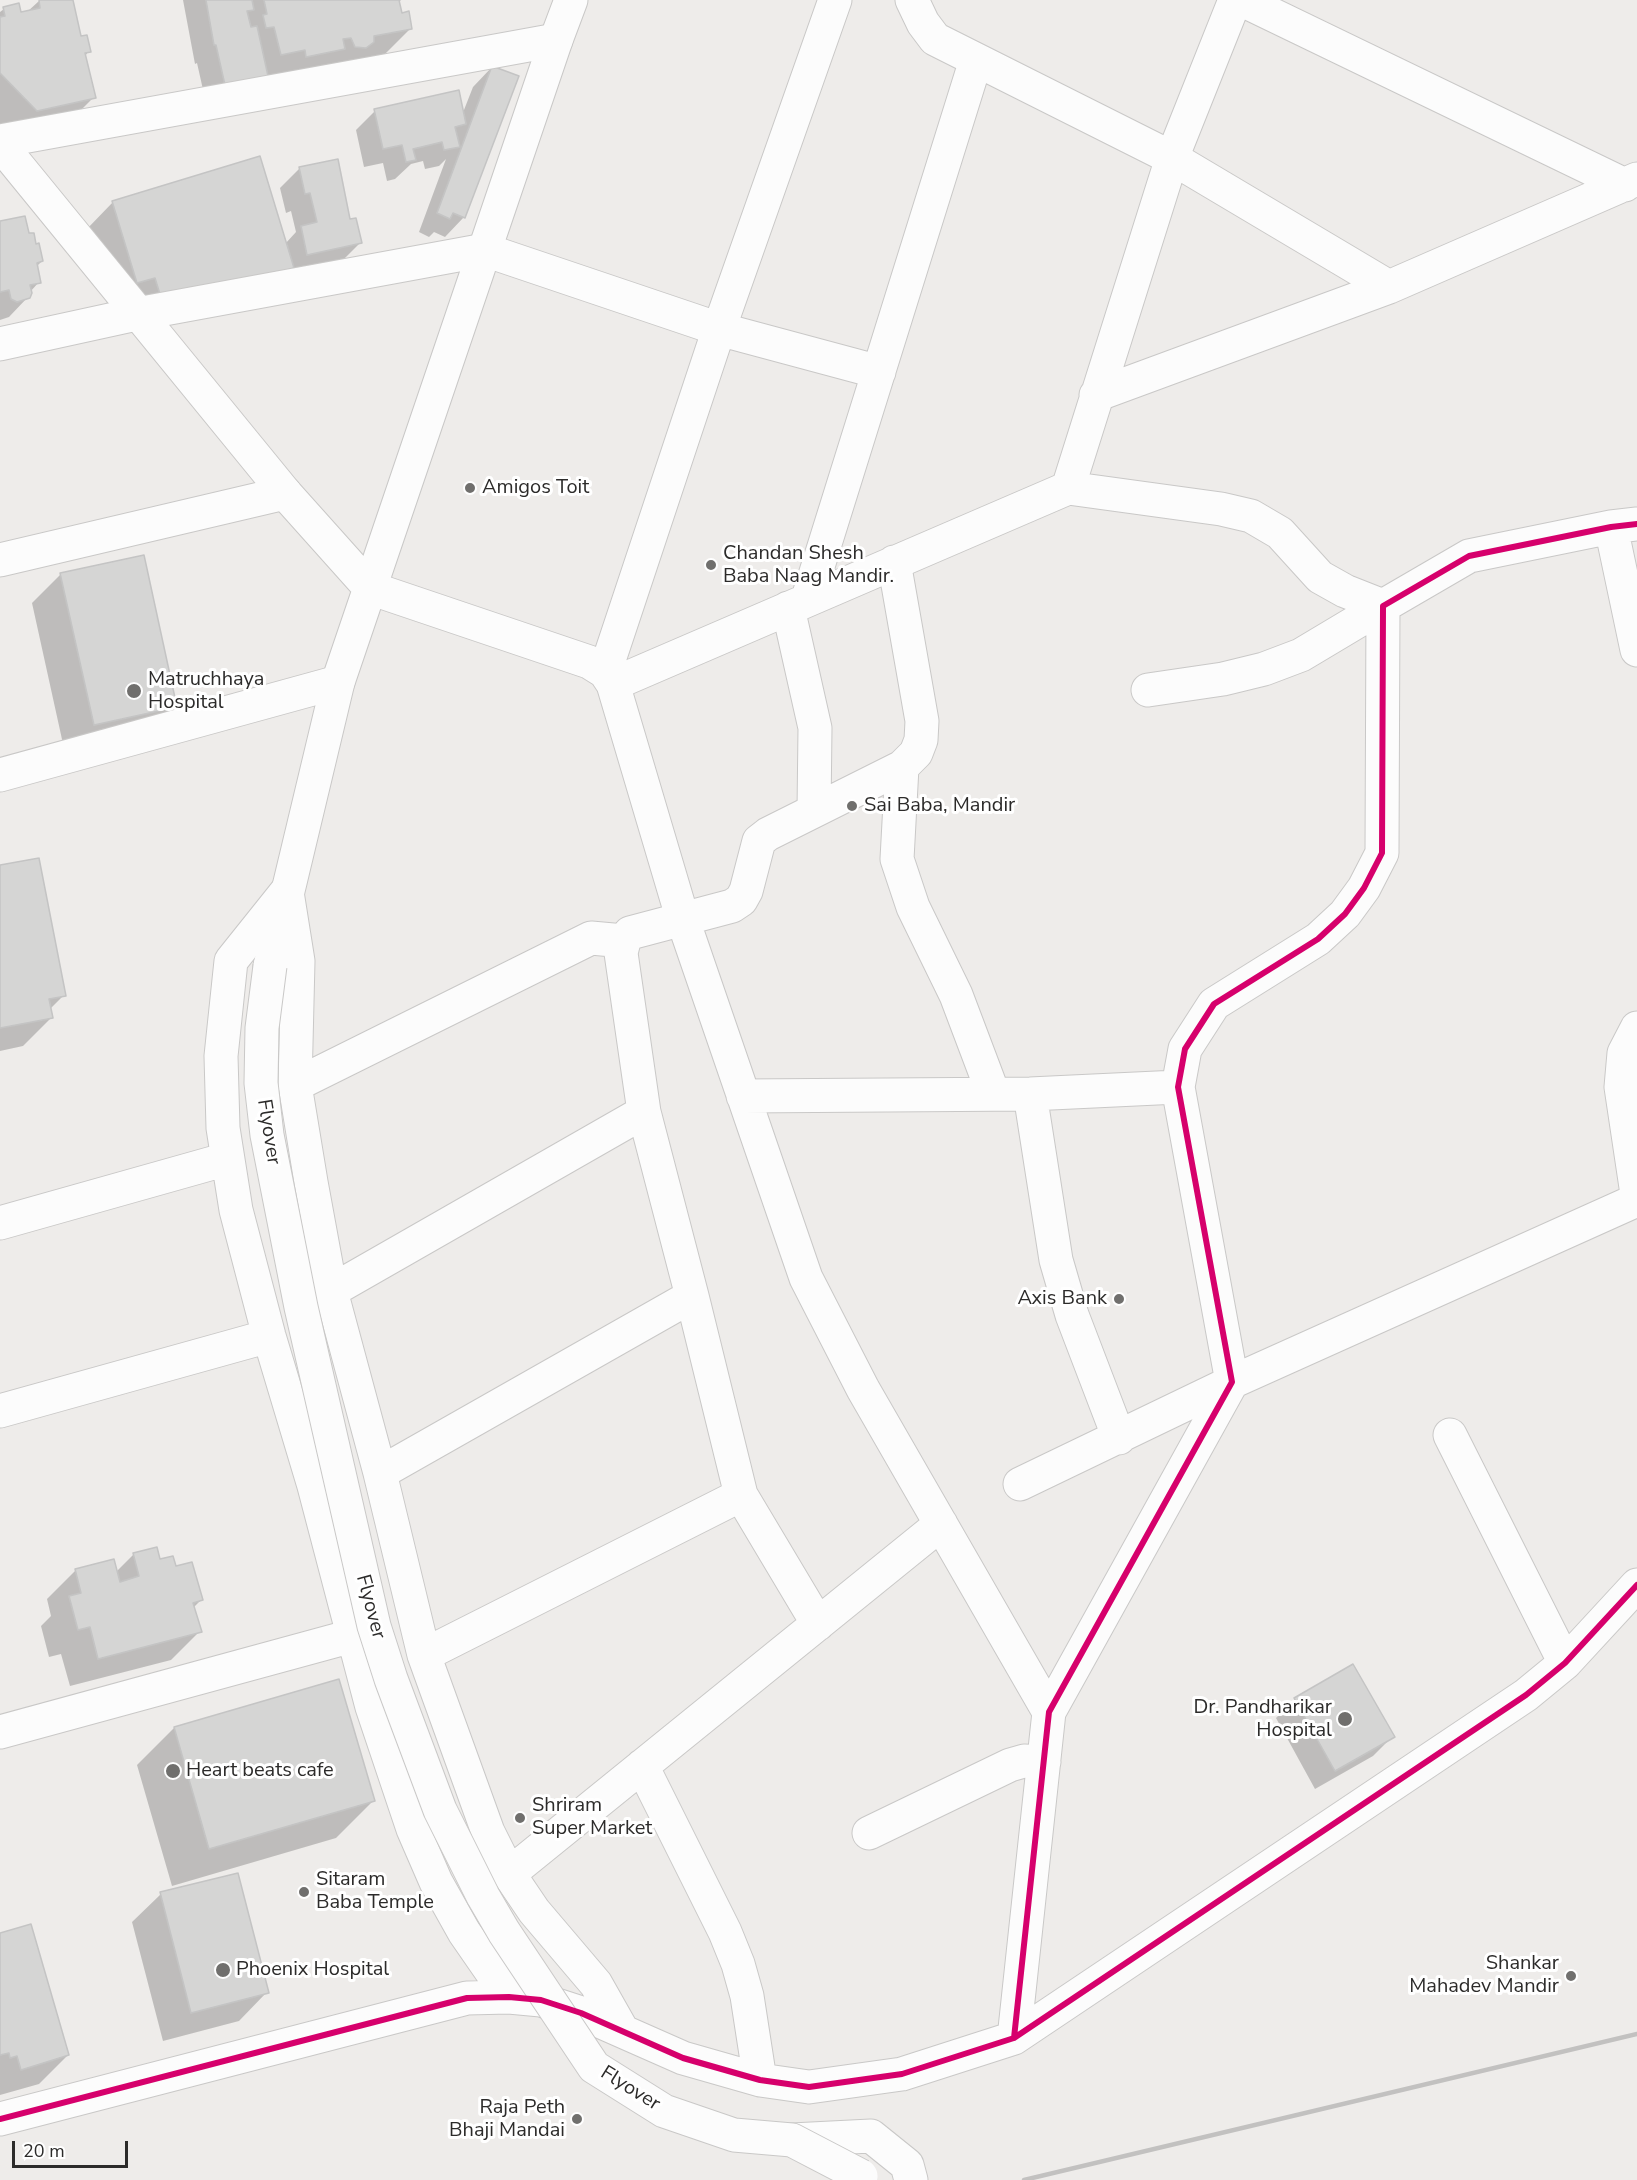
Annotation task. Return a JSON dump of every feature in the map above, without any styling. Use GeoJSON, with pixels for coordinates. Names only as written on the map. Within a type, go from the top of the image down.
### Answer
{"type":"FeatureCollection","features":[{"type":"Feature","properties":{"kind":"street","name":"Flyover"},"geometry":{"type":"LineString","coordinates":[[571,0],[338,681],[270,966],[262,1028],[261,1083],[267,1134],[301,1307],[374,1626],[391,1679],[440,1810],[483,1896],[504,1932],[594,2067],[664,2110],[734,2135],[792,2140],[871,2136],[909,2173]]}},
{"type":"Feature","properties":{"kind":"street"},"geometry":{"type":"LineString","coordinates":[[609,678],[720,329],[835,0]]}},
{"type":"Feature","properties":{"kind":"street"},"geometry":{"type":"LineString","coordinates":[[912,0],[923,23],[935,39],[1172,158],[1389,287]]}},
{"type":"Feature","properties":{"kind":"street"},"geometry":{"type":"LineString","coordinates":[[1068,488],[1172,158],[1235,0]]}},
{"type":"Feature","properties":{"kind":"street"},"geometry":{"type":"LineString","coordinates":[[1242,0],[1631,182]]}},
{"type":"Feature","properties":{"kind":"street"},"geometry":{"type":"LineString","coordinates":[[556,40],[0,143],[285,493],[370,588],[589,662],[609,678],[683,920],[806,1278],[863,1389],[1049,1712]]}},
{"type":"Feature","properties":{"kind":"street"},"geometry":{"type":"LineString","coordinates":[[814,811],[815,728],[798,603],[879,372],[976,60]]}},
{"type":"Feature","properties":{"kind":"street"},"geometry":{"type":"LineString","coordinates":[[1096,395],[1389,287],[1631,182]]}},
{"type":"Feature","properties":{"kind":"street"},"geometry":{"type":"LineString","coordinates":[[0,344],[137,314],[485,249],[720,329],[879,372]]}},
{"type":"Feature","properties":{"kind":"street"},"geometry":{"type":"LineString","coordinates":[[609,678],[798,603],[1068,488],[1221,509],[1251,516],[1280,533],[1320,577],[1345,591],[1383,606]]}},
{"type":"Feature","properties":{"kind":"street"},"geometry":{"type":"LineString","coordinates":[[0,560],[285,493]]}},
{"type":"Feature","properties":{"kind":"street"},"geometry":{"type":"LineString","coordinates":[[1148,690],[1223,679],[1264,669],[1300,655],[1469,556],[1624,526],[1637,650]]}},
{"type":"Feature","properties":{"kind":"street"},"geometry":{"type":"LineString","coordinates":[[818,1624],[741,1496],[693,1296],[644,1112],[621,953],[624,941],[630,933],[732,906],[741,900],[746,891],[759,841],[768,834],[902,767],[916,753],[921,740],[921,721],[894,562]]}},
{"type":"Feature","properties":{"kind":"street"},"geometry":{"type":"LineString","coordinates":[[1014,2038],[1049,1712],[1232,1382],[1178,1087],[1185,1049],[1214,1004],[1318,939],[1345,914],[1364,888],[1382,853],[1383,606]]}},
{"type":"Feature","properties":{"kind":"street"},"geometry":{"type":"LineString","coordinates":[[0,775],[338,681]]}},
{"type":"Feature","properties":{"kind":"street"},"geometry":{"type":"LineString","coordinates":[[902,767],[897,859],[913,907],[956,995],[993,1093]]}},
{"type":"Feature","properties":{"kind":"street"},"geometry":{"type":"LineString","coordinates":[[287,891],[298,961],[295,1085],[331,1291],[380,1473],[424,1655],[488,1832],[509,1874],[534,1911],[596,1984],[622,2030]]}},
{"type":"Feature","properties":{"kind":"street"},"geometry":{"type":"LineString","coordinates":[[287,891],[231,961],[221,1056],[223,1128],[236,1210],[269,1336],[314,1486],[372,1707],[413,1829],[436,1882],[464,1932],[509,1997]]}},
{"type":"Feature","properties":{"kind":"street"},"geometry":{"type":"LineString","coordinates":[[295,1085],[591,938],[624,941]]}},
{"type":"Feature","properties":{"kind":"street"},"geometry":{"type":"LineString","coordinates":[[1637,1028],[1624,1053],[1621,1087],[1637,1194]]}},
{"type":"Feature","properties":{"kind":"street"},"geometry":{"type":"LineString","coordinates":[[743,1096],[1030,1094],[1178,1087]]}},
{"type":"Feature","properties":{"kind":"street"},"geometry":{"type":"LineString","coordinates":[[1030,1094],[1056,1260],[1072,1315],[1119,1437]]}},
{"type":"Feature","properties":{"kind":"street"},"geometry":{"type":"LineString","coordinates":[[331,1291],[644,1112]]}},
{"type":"Feature","properties":{"kind":"street"},"geometry":{"type":"LineString","coordinates":[[0,1223],[227,1159]]}},
{"type":"Feature","properties":{"kind":"street"},"geometry":{"type":"LineString","coordinates":[[1020,1484],[1232,1382],[1637,1200]]}},
{"type":"Feature","properties":{"kind":"street"},"geometry":{"type":"LineString","coordinates":[[380,1473],[693,1296]]}},
{"type":"Feature","properties":{"kind":"street"},"geometry":{"type":"LineString","coordinates":[[0,1411],[269,1336]]}},
{"type":"Feature","properties":{"kind":"street"},"geometry":{"type":"LineString","coordinates":[[1450,1435],[1565,1663]]}},
{"type":"Feature","properties":{"kind":"street"},"geometry":{"type":"LineString","coordinates":[[424,1655],[741,1496]]}},
{"type":"Feature","properties":{"kind":"street"},"geometry":{"type":"LineString","coordinates":[[509,1874],[941,1524]]}},
{"type":"Feature","properties":{"kind":"street"},"geometry":{"type":"LineString","coordinates":[[0,2119],[467,1998],[509,1997],[541,2000],[622,2030],[683,2058],[760,2080],[809,2087],[902,2074],[1014,2038],[1526,1695],[1565,1663],[1637,1586]]}},
{"type":"Feature","properties":{"kind":"street"},"geometry":{"type":"LineString","coordinates":[[0,1732],[352,1636]]}},
{"type":"Feature","properties":{"kind":"street"},"geometry":{"type":"LineString","coordinates":[[869,1833],[1010,1765],[1024,1761],[1044,1762]]}},
{"type":"Feature","properties":{"kind":"street"},"geometry":{"type":"LineString","coordinates":[[642,1766],[725,1932],[738,1964],[747,1996],[760,2080]]}},
{"type":"Feature","properties":{"kind":"street","name":"Flyover"},"geometry":{"type":"LineString","coordinates":[[792,2140],[861,2176],[862,2180]]}},
{"type":"Feature","properties":{"kind":"building"},"geometry":{"type":"Polygon","coordinates":[[[39,0],[73,0],[81,36],[87,35],[91,52],[85,53],[96,98],[37,111],[0,73],[0,17],[5,16],[3,7],[19,3],[21,12],[40,8],[39,0]]]}},
{"type":"Feature","properties":{"kind":"building"},"geometry":{"type":"Polygon","coordinates":[[[206,0],[252,0],[254,10],[247,11],[251,27],[257,26],[268,76],[225,85],[216,45],[214,45],[206,0]]]}},
{"type":"Feature","properties":{"kind":"building"},"geometry":{"type":"Polygon","coordinates":[[[264,0],[399,0],[402,13],[409,11],[412,29],[374,36],[374,42],[366,48],[355,47],[351,38],[343,39],[345,49],[306,57],[305,50],[281,55],[274,27],[266,28],[263,15],[267,14],[264,0]]]}},
{"type":"Feature","properties":{"kind":"building"},"geometry":{"type":"Polygon","coordinates":[[[492,66],[519,76],[465,218],[453,213],[450,219],[437,213],[492,66]]]}},
{"type":"Feature","properties":{"kind":"building"},"geometry":{"type":"Polygon","coordinates":[[[459,90],[466,124],[455,127],[460,147],[444,150],[442,142],[413,149],[416,160],[406,162],[402,145],[383,149],[374,109],[459,90]]]}},
{"type":"Feature","properties":{"kind":"building"},"geometry":{"type":"Polygon","coordinates":[[[260,156],[294,268],[164,307],[155,278],[137,283],[112,201],[260,156]]]}},
{"type":"Feature","properties":{"kind":"building"},"geometry":{"type":"Polygon","coordinates":[[[338,159],[350,219],[356,218],[362,243],[307,255],[301,226],[317,222],[310,193],[305,194],[299,167],[338,159]]]}},
{"type":"Feature","properties":{"kind":"building"},"geometry":{"type":"Polygon","coordinates":[[[25,216],[29,233],[34,233],[36,244],[39,243],[43,261],[37,263],[41,283],[30,285],[32,293],[30,298],[17,302],[11,299],[9,290],[0,292],[0,221],[25,216]]]}},
{"type":"Feature","properties":{"kind":"building"},"geometry":{"type":"Polygon","coordinates":[[[144,555],[177,707],[94,725],[60,573],[144,555]]]}},
{"type":"Feature","properties":{"kind":"building"},"geometry":{"type":"Polygon","coordinates":[[[39,858],[66,996],[49,999],[53,1018],[0,1028],[0,865],[39,858]]]}},
{"type":"Feature","properties":{"kind":"building"},"geometry":{"type":"Polygon","coordinates":[[[157,1547],[160,1559],[173,1556],[176,1566],[192,1562],[203,1600],[193,1603],[202,1632],[98,1659],[90,1627],[78,1630],[69,1596],[81,1593],[75,1569],[114,1559],[120,1582],[139,1576],[133,1553],[157,1547]]]}},
{"type":"Feature","properties":{"kind":"building"},"geometry":{"type":"Polygon","coordinates":[[[1353,1664],[1395,1737],[1335,1771],[1294,1698],[1353,1664]]]}},
{"type":"Feature","properties":{"kind":"building"},"geometry":{"type":"Polygon","coordinates":[[[339,1679],[375,1801],[209,1849],[174,1727],[339,1679]]]}},
{"type":"Feature","properties":{"kind":"building"},"geometry":{"type":"Polygon","coordinates":[[[238,1873],[269,1993],[191,2013],[160,1892],[238,1873]]]}},
{"type":"Feature","properties":{"kind":"building"},"geometry":{"type":"Polygon","coordinates":[[[31,1924],[69,2055],[21,2070],[17,2056],[10,2058],[9,2053],[0,2055],[0,1933],[31,1924]]]}},
{"type":"Feature","properties":{"kind":"railway"},"geometry":{"type":"LineString","coordinates":[[1024,2180],[1637,2034]]}},
{"type":"Feature","properties":{"kind":"cycle path"},"geometry":{"type":"LineString","coordinates":[[1014,2038],[1049,1712],[1232,1382],[1178,1087],[1185,1049],[1214,1004],[1318,939],[1345,914],[1364,888],[1382,853],[1383,606],[1469,556],[1611,527],[1637,524]]}},
{"type":"Feature","properties":{"kind":"cycle path"},"geometry":{"type":"LineString","coordinates":[[0,2119],[467,1998],[509,1997],[541,2000],[581,2013],[683,2058],[760,2080],[809,2087],[902,2074],[1014,2038],[1526,1695],[1565,1663],[1637,1585]]}},
{"type":"Feature","properties":{"kind":"place","name":"Amigos Toit"},"geometry":{"type":"Point","coordinates":[470,488]}},
{"type":"Feature","properties":{"kind":"place","name":"Chandan Shesh Baba Naag Mandir."},"geometry":{"type":"Point","coordinates":[711,565]}},
{"type":"Feature","properties":{"kind":"place","name":"Matruchhaya Hospital"},"geometry":{"type":"Point","coordinates":[134,691]}},
{"type":"Feature","properties":{"kind":"place","name":"Sai Baba, Mandir"},"geometry":{"type":"Point","coordinates":[852,806]}},
{"type":"Feature","properties":{"kind":"place","name":"Axis Bank"},"geometry":{"type":"Point","coordinates":[1119,1299]}},
{"type":"Feature","properties":{"kind":"place","name":"Dr. Pandharikar Hospital"},"geometry":{"type":"Point","coordinates":[1345,1719]}},
{"type":"Feature","properties":{"kind":"place","name":"Heart beats cafe"},"geometry":{"type":"Point","coordinates":[173,1771]}},
{"type":"Feature","properties":{"kind":"place","name":"Shriram Super Market"},"geometry":{"type":"Point","coordinates":[520,1818]}},
{"type":"Feature","properties":{"kind":"place","name":"Sitaram Baba Temple"},"geometry":{"type":"Point","coordinates":[304,1892]}},
{"type":"Feature","properties":{"kind":"place","name":"Phoenix Hospital"},"geometry":{"type":"Point","coordinates":[223,1970]}},
{"type":"Feature","properties":{"kind":"place","name":"Shankar Mahadev Mandir"},"geometry":{"type":"Point","coordinates":[1571,1976]}},
{"type":"Feature","properties":{"kind":"place","name":"Raja Peth Bhaji Mandai"},"geometry":{"type":"Point","coordinates":[577,2119]}}]}
